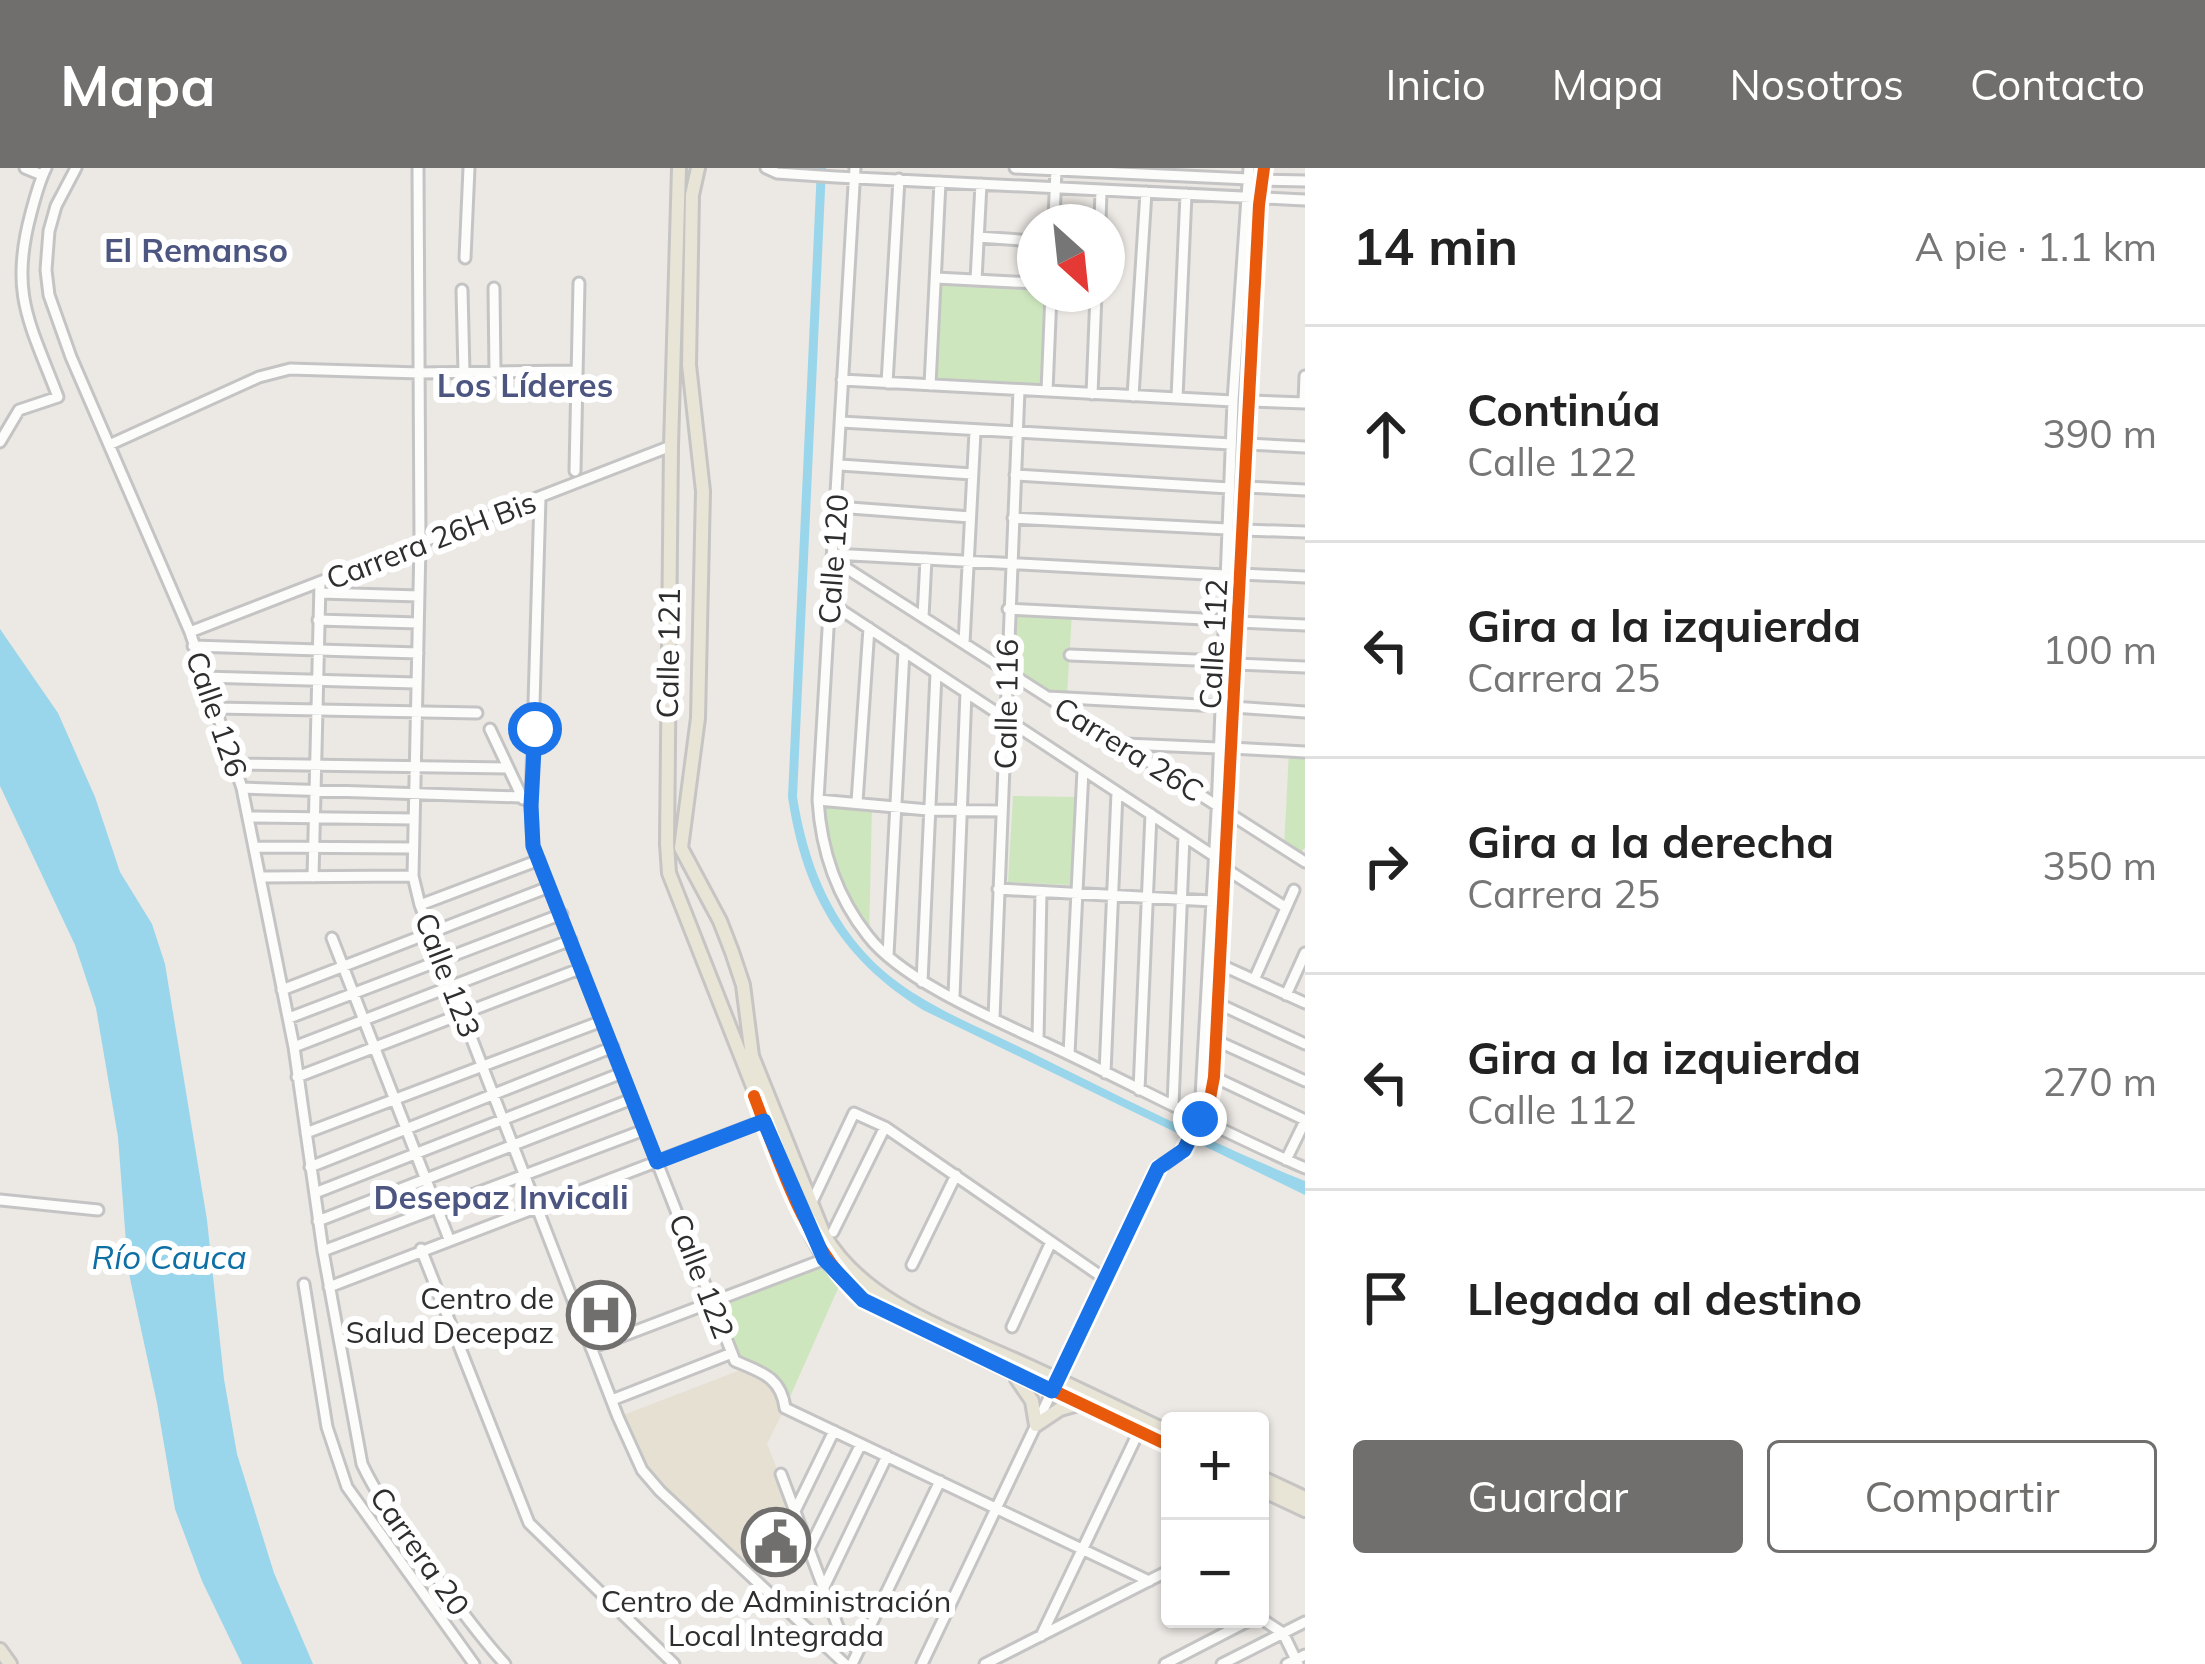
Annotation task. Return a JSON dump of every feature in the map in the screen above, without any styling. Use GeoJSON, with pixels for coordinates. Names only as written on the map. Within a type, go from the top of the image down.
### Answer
{"type":"FeatureCollection","features":[{"type":"Feature","properties":{"kind":"main road","name":"Calle 121"},"geometry":{"type":"LineString","coordinates":[[679,168],[668,609],[669,873],[769,1119]]}},
{"type":"Feature","properties":{"kind":"main road","name":"Calle 121"},"geometry":{"type":"LineString","coordinates":[[698,168],[692,195],[689,365],[704,491],[697,734],[681,848],[720,921],[743,985],[752,1056],[769,1119]]}},
{"type":"Feature","properties":{"kind":"main road"},"geometry":{"type":"LineString","coordinates":[[668,609],[684,597],[699,609]]}},
{"type":"Feature","properties":{"kind":"main road"},"geometry":{"type":"LineString","coordinates":[[704,966],[719,974],[731,968],[734,960]]}},
{"type":"Feature","properties":{"kind":"main road"},"geometry":{"type":"LineString","coordinates":[[769,1119],[836,1254],[871,1288],[1055,1385],[1161,1429]]}},
{"type":"Feature","properties":{"kind":"main road"},"geometry":{"type":"LineString","coordinates":[[769,1119],[824,1259],[863,1300],[1007,1370],[1055,1385],[1079,1403],[1161,1442]]}},
{"type":"Feature","properties":{"kind":"main road"},"geometry":{"type":"LineString","coordinates":[[1007,1370],[1026,1389],[1036,1425],[1079,1403]]}},
{"type":"Feature","properties":{"kind":"main road"},"geometry":{"type":"LineString","coordinates":[[1269,1481],[1305,1498]]}},
{"type":"Feature","properties":{"kind":"main road"},"geometry":{"type":"LineString","coordinates":[[1269,1493],[1305,1510]]}},
{"type":"Feature","properties":{"kind":"main road"},"geometry":{"type":"LineString","coordinates":[[0,1650],[10,1664]]}},
{"type":"Feature","properties":{"kind":"street"},"geometry":{"type":"LineString","coordinates":[[0,442],[19,410],[58,397],[22,302],[21,251],[44,172],[25,168]]}},
{"type":"Feature","properties":{"kind":"street","name":"Calle 126"},"geometry":{"type":"LineString","coordinates":[[76,168],[56,206],[46,270],[52,310],[190,632],[242,788],[289,1018],[329,1287]]}},
{"type":"Feature","properties":{"kind":"street","name":"Calle 123"},"geometry":{"type":"LineString","coordinates":[[418,168],[420,544],[413,876],[420,905],[632,1452],[660,1491],[848,1664]]}},
{"type":"Feature","properties":{"kind":"street"},"geometry":{"type":"LineString","coordinates":[[465,258],[469,168]]}},
{"type":"Feature","properties":{"kind":"street"},"geometry":{"type":"LineString","coordinates":[[766,168],[836,177],[855,173],[940,182],[1305,200]]}},
{"type":"Feature","properties":{"kind":"street"},"geometry":{"type":"LineString","coordinates":[[1015,168],[1249,174]]}},
{"type":"Feature","properties":{"kind":"street"},"geometry":{"type":"LineString","coordinates":[[1055,204],[1056,169]]}},
{"type":"Feature","properties":{"kind":"street","name":"Calle 120"},"geometry":{"type":"LineString","coordinates":[[855,173],[818,800],[820,836],[834,877],[869,939],[888,955]]}},
{"type":"Feature","properties":{"kind":"street","name":"Calle 112"},"geometry":{"type":"LineString","coordinates":[[1198,1121],[1217,806],[1233,401],[1249,174]]}},
{"type":"Feature","properties":{"kind":"street"},"geometry":{"type":"LineString","coordinates":[[1264,174],[1305,182]]}},
{"type":"Feature","properties":{"kind":"street","name":"Calle 112"},"geometry":{"type":"LineString","coordinates":[[922,1664],[1158,1168],[1184,1150],[1209,1104],[1264,174]]}},
{"type":"Feature","properties":{"kind":"street"},"geometry":{"type":"LineString","coordinates":[[887,383],[899,179]]}},
{"type":"Feature","properties":{"kind":"street"},"geometry":{"type":"LineString","coordinates":[[930,385],[940,182]]}},
{"type":"Feature","properties":{"kind":"street"},"geometry":{"type":"LineString","coordinates":[[976,280],[980,184]]}},
{"type":"Feature","properties":{"kind":"street"},"geometry":{"type":"LineString","coordinates":[[1101,190],[1101,204]]}},
{"type":"Feature","properties":{"kind":"street"},"geometry":{"type":"LineString","coordinates":[[1133,396],[1145,192]]}},
{"type":"Feature","properties":{"kind":"street"},"geometry":{"type":"LineString","coordinates":[[1177,398],[1186,194]]}},
{"type":"Feature","properties":{"kind":"street"},"geometry":{"type":"LineString","coordinates":[[978,237],[1017,240]]}},
{"type":"Feature","properties":{"kind":"street"},"geometry":{"type":"LineString","coordinates":[[936,278],[1017,283]]}},
{"type":"Feature","properties":{"kind":"street"},"geometry":{"type":"LineString","coordinates":[[575,471],[579,283]]}},
{"type":"Feature","properties":{"kind":"street"},"geometry":{"type":"LineString","coordinates":[[494,288],[495,372]]}},
{"type":"Feature","properties":{"kind":"street"},"geometry":{"type":"LineString","coordinates":[[462,290],[464,373]]}},
{"type":"Feature","properties":{"kind":"street"},"geometry":{"type":"LineString","coordinates":[[1047,392],[1050,312]]}},
{"type":"Feature","properties":{"kind":"street"},"geometry":{"type":"LineString","coordinates":[[1092,394],[1095,312]]}},
{"type":"Feature","properties":{"kind":"street"},"geometry":{"type":"LineString","coordinates":[[109,445],[259,377],[290,369],[577,371]]}},
{"type":"Feature","properties":{"kind":"street"},"geometry":{"type":"LineString","coordinates":[[1250,401],[1304,403],[1305,376]]}},
{"type":"Feature","properties":{"kind":"street"},"geometry":{"type":"LineString","coordinates":[[842,380],[1233,401]]}},
{"type":"Feature","properties":{"kind":"street","name":"Calle 116"},"geometry":{"type":"LineString","coordinates":[[994,1018],[1019,390]]}},
{"type":"Feature","properties":{"kind":"street"},"geometry":{"type":"LineString","coordinates":[[841,422],[1231,444]]}},
{"type":"Feature","properties":{"kind":"street"},"geometry":{"type":"LineString","coordinates":[[964,643],[974,432]]}},
{"type":"Feature","properties":{"kind":"street"},"geometry":{"type":"LineString","coordinates":[[1247,444],[1305,447]]}},
{"type":"Feature","properties":{"kind":"street","name":"Carrera 26H Bis"},"geometry":{"type":"LineString","coordinates":[[190,632],[320,588],[671,446]]}},
{"type":"Feature","properties":{"kind":"street"},"geometry":{"type":"LineString","coordinates":[[840,465],[972,474]]}},
{"type":"Feature","properties":{"kind":"street"},"geometry":{"type":"LineString","coordinates":[[1015,476],[1229,488]]}},
{"type":"Feature","properties":{"kind":"street"},"geometry":{"type":"LineString","coordinates":[[1245,487],[1305,490]]}},
{"type":"Feature","properties":{"kind":"street","name":"Calle 122"},"geometry":{"type":"LineString","coordinates":[[540,498],[533,846],[733,1357]]}},
{"type":"Feature","properties":{"kind":"street"},"geometry":{"type":"LineString","coordinates":[[837,508],[970,517]]}},
{"type":"Feature","properties":{"kind":"street"},"geometry":{"type":"LineString","coordinates":[[1013,518],[1228,529]]}},
{"type":"Feature","properties":{"kind":"street"},"geometry":{"type":"LineString","coordinates":[[1243,530],[1305,532]]}},
{"type":"Feature","properties":{"kind":"street"},"geometry":{"type":"LineString","coordinates":[[833,557],[1226,575]]}},
{"type":"Feature","properties":{"kind":"street","name":"Carrera 26C"},"geometry":{"type":"LineString","coordinates":[[833,557],[1005,672],[1302,855]]}},
{"type":"Feature","properties":{"kind":"street"},"geometry":{"type":"LineString","coordinates":[[923,617],[926,560]]}},
{"type":"Feature","properties":{"kind":"street"},"geometry":{"type":"LineString","coordinates":[[1240,574],[1305,577]]}},
{"type":"Feature","properties":{"kind":"street"},"geometry":{"type":"LineString","coordinates":[[313,877],[320,588],[418,596]]}},
{"type":"Feature","properties":{"kind":"street"},"geometry":{"type":"LineString","coordinates":[[829,602],[1214,856]]}},
{"type":"Feature","properties":{"kind":"street"},"geometry":{"type":"LineString","coordinates":[[1008,609],[1223,620]]}},
{"type":"Feature","properties":{"kind":"street"},"geometry":{"type":"LineString","coordinates":[[319,620],[418,622]]}},
{"type":"Feature","properties":{"kind":"street"},"geometry":{"type":"LineString","coordinates":[[1238,622],[1305,625]]}},
{"type":"Feature","properties":{"kind":"street"},"geometry":{"type":"LineString","coordinates":[[856,802],[869,628]]}},
{"type":"Feature","properties":{"kind":"street"},"geometry":{"type":"LineString","coordinates":[[193,646],[418,653]]}},
{"type":"Feature","properties":{"kind":"street"},"geometry":{"type":"LineString","coordinates":[[904,651],[888,955],[922,982],[1198,1121],[1305,1168]]}},
{"type":"Feature","properties":{"kind":"street"},"geometry":{"type":"LineString","coordinates":[[1070,655],[1222,662]]}},
{"type":"Feature","properties":{"kind":"street"},"geometry":{"type":"LineString","coordinates":[[1236,664],[1305,668]]}},
{"type":"Feature","properties":{"kind":"street"},"geometry":{"type":"LineString","coordinates":[[922,982],[936,673]]}},
{"type":"Feature","properties":{"kind":"street"},"geometry":{"type":"LineString","coordinates":[[204,677],[416,683]]}},
{"type":"Feature","properties":{"kind":"street"},"geometry":{"type":"LineString","coordinates":[[954,996],[966,692]]}},
{"type":"Feature","properties":{"kind":"street"},"geometry":{"type":"LineString","coordinates":[[1048,697],[1220,706]]}},
{"type":"Feature","properties":{"kind":"street"},"geometry":{"type":"LineString","coordinates":[[1233,707],[1305,712]]}},
{"type":"Feature","properties":{"kind":"street"},"geometry":{"type":"LineString","coordinates":[[215,708],[477,713]]}},
{"type":"Feature","properties":{"kind":"street"},"geometry":{"type":"LineString","coordinates":[[490,729],[520,797],[531,806]]}},
{"type":"Feature","properties":{"kind":"street"},"geometry":{"type":"LineString","coordinates":[[1121,744],[1218,748]]}},
{"type":"Feature","properties":{"kind":"street"},"geometry":{"type":"LineString","coordinates":[[1231,748],[1305,752]]}},
{"type":"Feature","properties":{"kind":"street"},"geometry":{"type":"LineString","coordinates":[[235,764],[507,768]]}},
{"type":"Feature","properties":{"kind":"street"},"geometry":{"type":"LineString","coordinates":[[1069,1054],[1083,770]]}},
{"type":"Feature","properties":{"kind":"street"},"geometry":{"type":"LineString","coordinates":[[242,788],[520,797]]}},
{"type":"Feature","properties":{"kind":"street"},"geometry":{"type":"LineString","coordinates":[[1106,1073],[1118,793]]}},
{"type":"Feature","properties":{"kind":"street"},"geometry":{"type":"LineString","coordinates":[[818,800],[1002,811]]}},
{"type":"Feature","properties":{"kind":"street"},"geometry":{"type":"LineString","coordinates":[[1139,1090],[1151,814]]}},
{"type":"Feature","properties":{"kind":"street"},"geometry":{"type":"LineString","coordinates":[[249,818],[414,819]]}},
{"type":"Feature","properties":{"kind":"street"},"geometry":{"type":"LineString","coordinates":[[1172,1105],[1184,836]]}},
{"type":"Feature","properties":{"kind":"street"},"geometry":{"type":"LineString","coordinates":[[255,847],[413,848]]}},
{"type":"Feature","properties":{"kind":"street"},"geometry":{"type":"LineString","coordinates":[[420,905],[539,860]]}},
{"type":"Feature","properties":{"kind":"street"},"geometry":{"type":"LineString","coordinates":[[1226,869],[1285,907]]}},
{"type":"Feature","properties":{"kind":"street"},"geometry":{"type":"LineString","coordinates":[[262,877],[413,876]]}},
{"type":"Feature","properties":{"kind":"street"},"geometry":{"type":"LineString","coordinates":[[282,990],[549,887]]}},
{"type":"Feature","properties":{"kind":"street"},"geometry":{"type":"LineString","coordinates":[[998,889],[1212,901]]}},
{"type":"Feature","properties":{"kind":"street"},"geometry":{"type":"LineString","coordinates":[[1254,980],[1294,890]]}},
{"type":"Feature","properties":{"kind":"street"},"geometry":{"type":"LineString","coordinates":[[1038,1040],[1041,892]]}},
{"type":"Feature","properties":{"kind":"street"},"geometry":{"type":"LineString","coordinates":[[289,1018],[562,914]]}},
{"type":"Feature","properties":{"kind":"street"},"geometry":{"type":"LineString","coordinates":[[332,938],[448,1239]]}},
{"type":"Feature","properties":{"kind":"street"},"geometry":{"type":"LineString","coordinates":[[294,1047],[572,940]]}},
{"type":"Feature","properties":{"kind":"street"},"geometry":{"type":"LineString","coordinates":[[1286,995],[1305,953]]}},
{"type":"Feature","properties":{"kind":"street"},"geometry":{"type":"LineString","coordinates":[[1220,964],[1305,1004]]}},
{"type":"Feature","properties":{"kind":"street"},"geometry":{"type":"LineString","coordinates":[[297,1077],[582,968]]}},
{"type":"Feature","properties":{"kind":"street"},"geometry":{"type":"LineString","coordinates":[[1217,1003],[1305,1044]]}},
{"type":"Feature","properties":{"kind":"street"},"geometry":{"type":"LineString","coordinates":[[307,1133],[602,1021]]}},
{"type":"Feature","properties":{"kind":"street"},"geometry":{"type":"LineString","coordinates":[[1215,1040],[1305,1081]]}},
{"type":"Feature","properties":{"kind":"street"},"geometry":{"type":"LineString","coordinates":[[310,1167],[613,1047]]}},
{"type":"Feature","properties":{"kind":"street"},"geometry":{"type":"LineString","coordinates":[[315,1193],[622,1073]]}},
{"type":"Feature","properties":{"kind":"street"},"geometry":{"type":"LineString","coordinates":[[1214,1077],[1305,1120],[1286,1160]]}},
{"type":"Feature","properties":{"kind":"street"},"geometry":{"type":"LineString","coordinates":[[318,1221],[632,1099]]}},
{"type":"Feature","properties":{"kind":"street"},"geometry":{"type":"LineString","coordinates":[[811,1205],[854,1113],[885,1127],[1106,1279]]}},
{"type":"Feature","properties":{"kind":"street"},"geometry":{"type":"LineString","coordinates":[[329,1287],[769,1119]]}},
{"type":"Feature","properties":{"kind":"street"},"geometry":{"type":"LineString","coordinates":[[833,1232],[885,1127]]}},
{"type":"Feature","properties":{"kind":"street"},"geometry":{"type":"LineString","coordinates":[[322,1251],[644,1130]]}},
{"type":"Feature","properties":{"kind":"street"},"geometry":{"type":"LineString","coordinates":[[912,1265],[956,1175]]}},
{"type":"Feature","properties":{"kind":"street"},"geometry":{"type":"LineString","coordinates":[[0,1200],[98,1210]]}},
{"type":"Feature","properties":{"kind":"street"},"geometry":{"type":"LineString","coordinates":[[1012,1327],[1051,1242]]}},
{"type":"Feature","properties":{"kind":"street"},"geometry":{"type":"LineString","coordinates":[[421,1249],[529,1523],[674,1664]]}},
{"type":"Feature","properties":{"kind":"street"},"geometry":{"type":"LineString","coordinates":[[591,1348],[824,1259]]}},
{"type":"Feature","properties":{"kind":"street"},"geometry":{"type":"LineString","coordinates":[[304,1284],[327,1427],[347,1487],[474,1664]]}},
{"type":"Feature","properties":{"kind":"street","name":"Carrera 20"},"geometry":{"type":"LineString","coordinates":[[329,1287],[362,1464],[400,1527],[505,1664]]}},
{"type":"Feature","properties":{"kind":"street"},"geometry":{"type":"LineString","coordinates":[[612,1400],[733,1357],[777,1382],[785,1408],[1149,1581]]}},
{"type":"Feature","properties":{"kind":"street"},"geometry":{"type":"LineString","coordinates":[[1041,1636],[1139,1431]]}},
{"type":"Feature","properties":{"kind":"street"},"geometry":{"type":"LineString","coordinates":[[795,1511],[834,1432]]}},
{"type":"Feature","properties":{"kind":"street"},"geometry":{"type":"LineString","coordinates":[[809,1549],[861,1444]]}},
{"type":"Feature","properties":{"kind":"street"},"geometry":{"type":"LineString","coordinates":[[824,1588],[887,1456]]}},
{"type":"Feature","properties":{"kind":"street"},"geometry":{"type":"LineString","coordinates":[[781,1474],[838,1627],[858,1651]]}},
{"type":"Feature","properties":{"kind":"street"},"geometry":{"type":"LineString","coordinates":[[848,1664],[940,1481]]}},
{"type":"Feature","properties":{"kind":"street"},"geometry":{"type":"LineString","coordinates":[[985,1664],[1161,1575]]}},
{"type":"Feature","properties":{"kind":"street"},"geometry":{"type":"LineString","coordinates":[[1222,1664],[1305,1622]]}},
{"type":"Feature","properties":{"kind":"street"},"geometry":{"type":"LineString","coordinates":[[1269,1626],[1282,1634],[1297,1661]]}},
{"type":"Feature","properties":{"kind":"street"},"geometry":{"type":"LineString","coordinates":[[1165,1664],[1236,1628]]}},
{"type":"Feature","properties":{"kind":"shaded area"},"geometry":{"type":"Polygon","coordinates":[[[735,1361],[767,1374],[785,1408],[767,1444],[805,1538],[746,1570],[642,1470],[618,1417],[738,1371],[735,1361]]]}},
{"type":"Feature","properties":{"kind":"green space"},"geometry":{"type":"Polygon","coordinates":[[[936,278],[1017,282],[1017,312],[1050,312],[1047,391],[930,385],[936,278]]]}},
{"type":"Feature","properties":{"kind":"green space"},"geometry":{"type":"Polygon","coordinates":[[[1008,609],[1072,613],[1067,696],[1048,697],[1005,672],[1008,609]]]}},
{"type":"Feature","properties":{"kind":"green space"},"geometry":{"type":"Polygon","coordinates":[[[1289,751],[1305,752],[1305,848],[1296,856],[1284,848],[1289,751]]]}},
{"type":"Feature","properties":{"kind":"green space"},"geometry":{"type":"Polygon","coordinates":[[[1013,796],[1076,797],[1070,885],[1008,882],[1013,796]]]}},
{"type":"Feature","properties":{"kind":"green space"},"geometry":{"type":"Polygon","coordinates":[[[818,800],[872,804],[869,939],[834,877],[818,800]]]}},
{"type":"Feature","properties":{"kind":"green space"},"geometry":{"type":"Polygon","coordinates":[[[821,1261],[840,1284],[785,1408],[777,1382],[735,1361],[712,1303],[821,1261]]]}},
{"type":"Feature","properties":{"kind":"water"},"geometry":{"type":"Polygon","coordinates":[[[817,168],[826,168],[797,797],[805,837],[826,895],[860,947],[917,995],[1166,1119],[1305,1181],[1305,1195],[923,1010],[869,968],[830,920],[815,893],[788,797],[817,168]]]}},
{"type":"Feature","properties":{"kind":"water","name":"Río Cauca"},"geometry":{"type":"Polygon","coordinates":[[[0,629],[58,713],[95,797],[120,872],[152,924],[165,964],[207,1220],[237,1454],[274,1573],[313,1664],[242,1664],[202,1581],[175,1509],[128,1269],[118,1137],[96,1008],[75,945],[0,786],[0,629]]]}},
{"type":"Feature","properties":{"kind":"cycle path"},"geometry":{"type":"LineString","coordinates":[[1184,1150],[1209,1104],[1214,1077],[1264,168]]}},
{"type":"Feature","properties":{"kind":"cycle path"},"geometry":{"type":"LineString","coordinates":[[754,1096],[811,1231],[863,1300],[1161,1442]]}},
{"type":"Feature","properties":{"kind":"cycle path"},"geometry":{"type":"LineString","coordinates":[[1052,1391],[1158,1169]]}},
{"type":"Feature","properties":{"kind":"place","name":"Centro de Salud Decepaz"},"geometry":{"type":"Point","coordinates":[601,1315]}},
{"type":"Feature","properties":{"kind":"place","name":"Centro de Administración Local Integrada"},"geometry":{"type":"Point","coordinates":[776,1542]}},
{"type":"Feature","properties":{"kind":"district","name":"El Remanso"},"geometry":{"type":"Point","coordinates":[196,249]}},
{"type":"Feature","properties":{"kind":"district","name":"Los Líderes"},"geometry":{"type":"Point","coordinates":[525,384]}},
{"type":"Feature","properties":{"kind":"district","name":"Desepaz Invicali"},"geometry":{"type":"Point","coordinates":[501,1196]}},
{"type":"Feature","properties":{"kind":"route"},"geometry":{"type":"LineString","coordinates":[[535,729],[533,846],[657,1162],[764,1121],[824,1259],[863,1300],[1052,1391],[1158,1168],[1184,1150],[1200,1119]]}}]}
